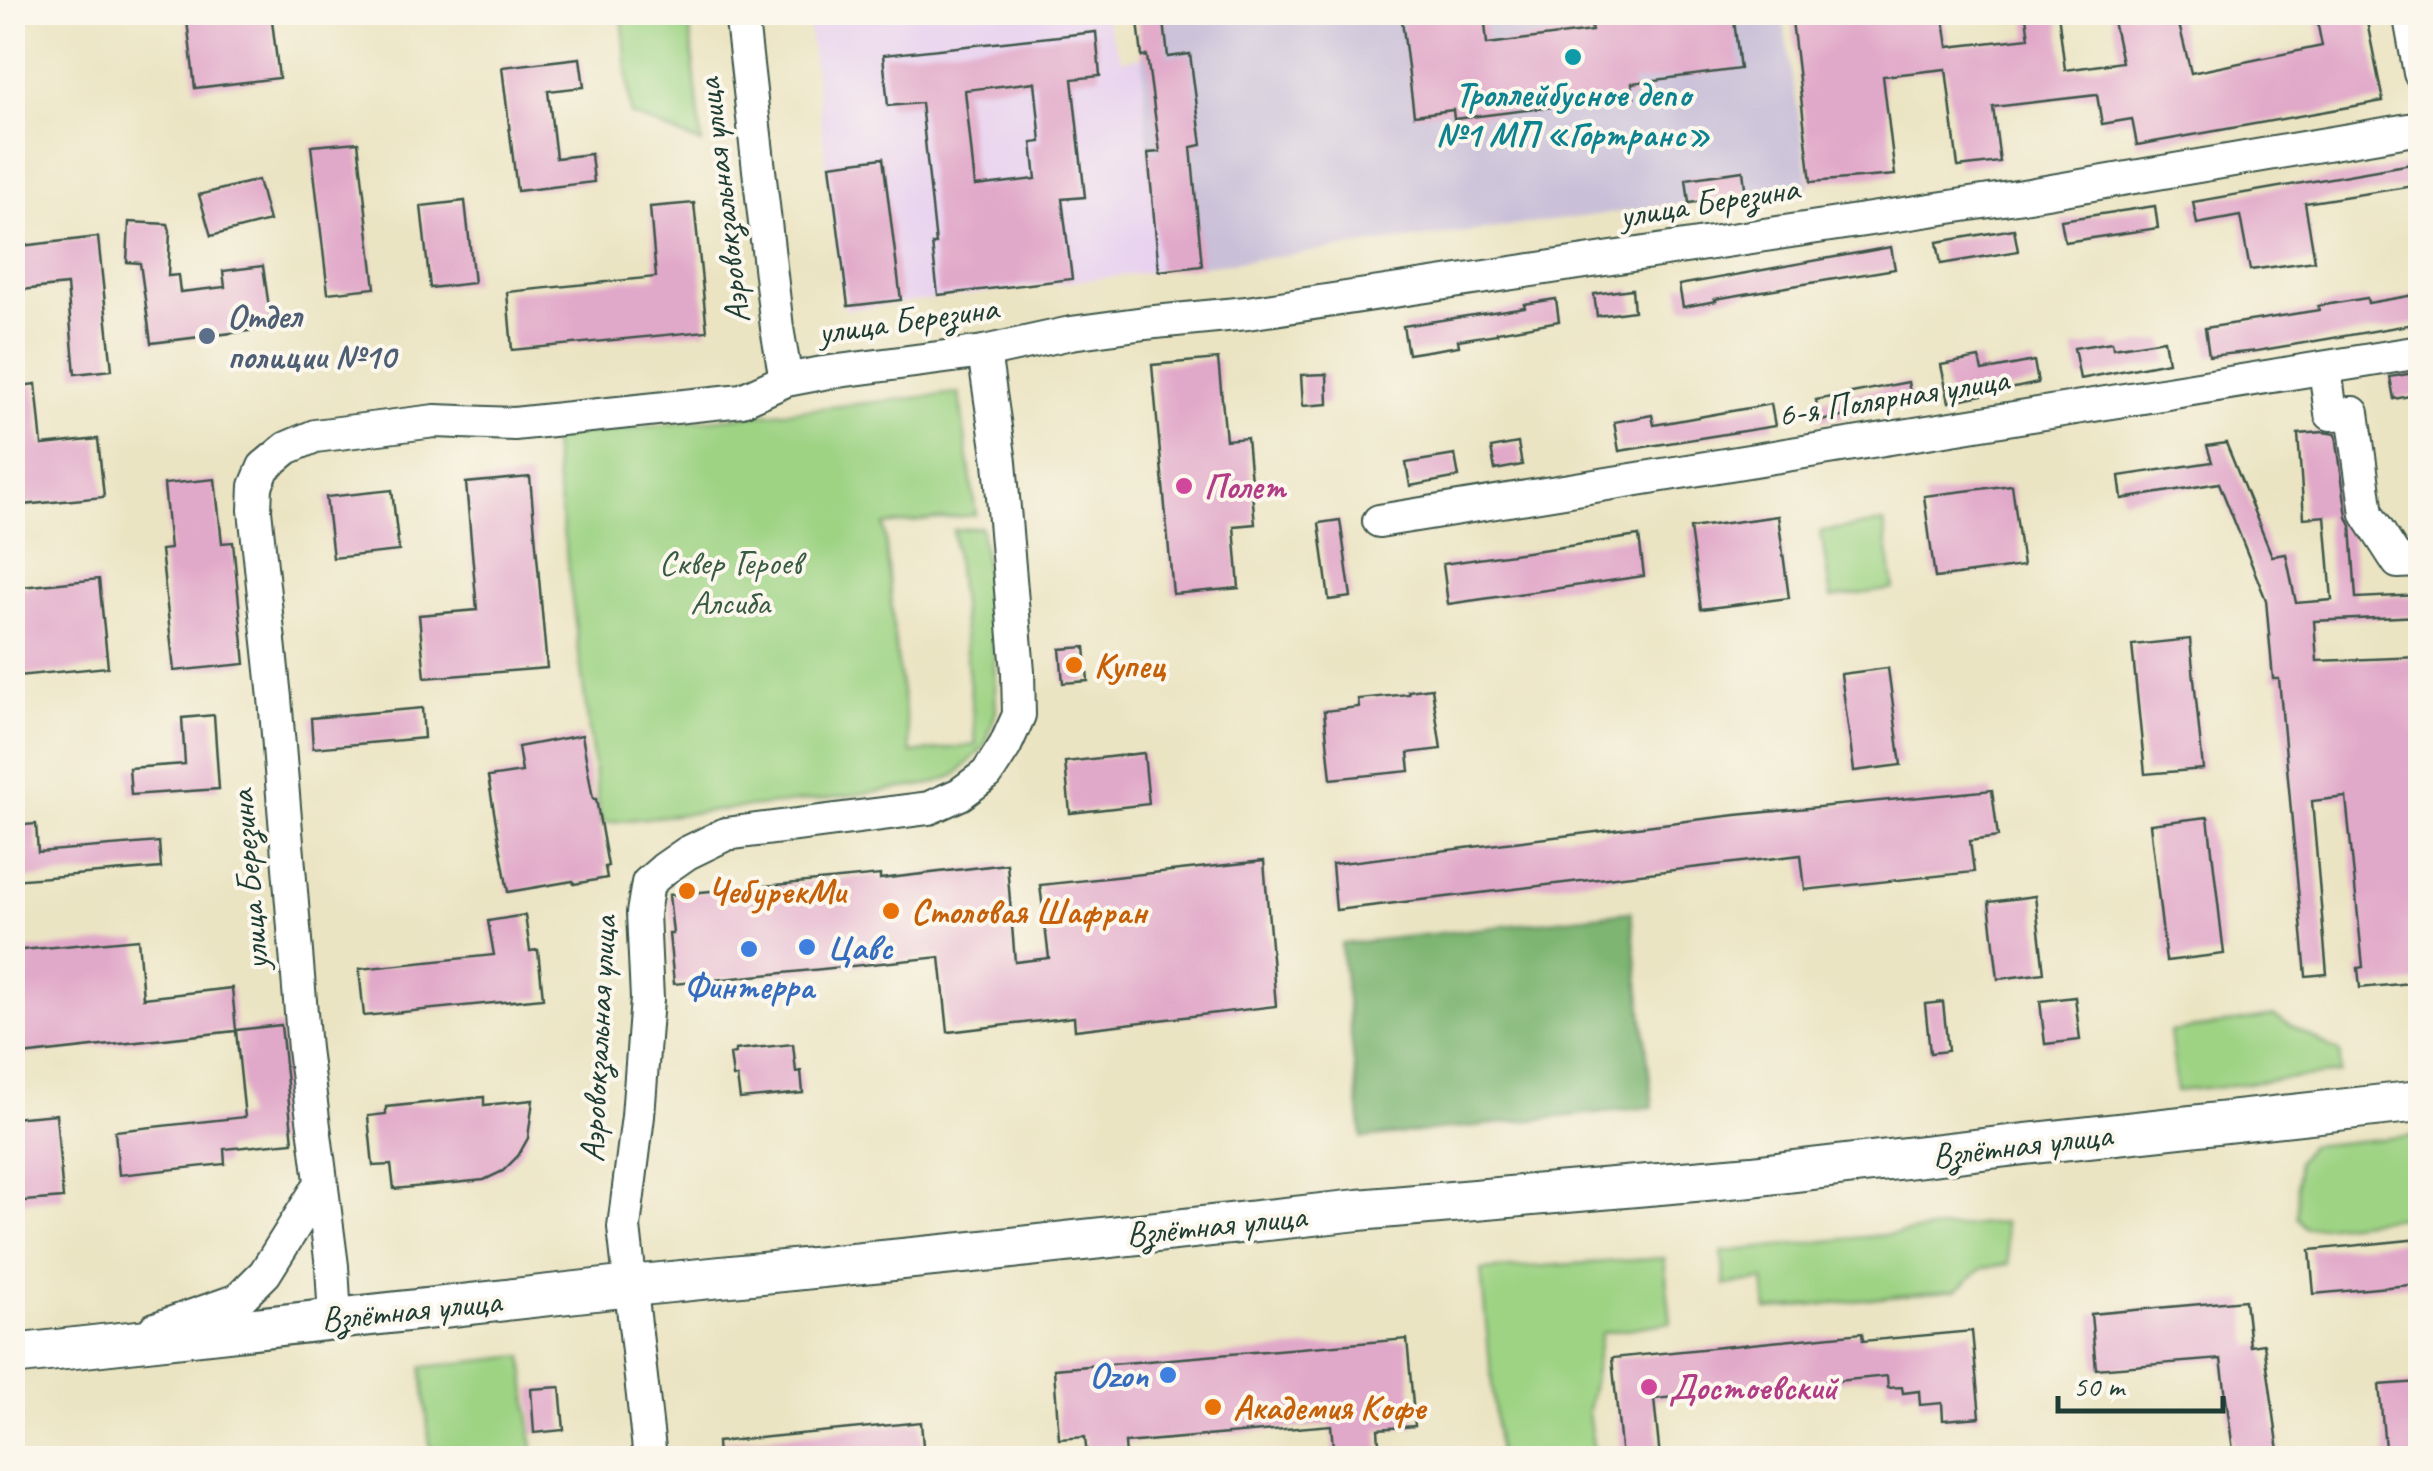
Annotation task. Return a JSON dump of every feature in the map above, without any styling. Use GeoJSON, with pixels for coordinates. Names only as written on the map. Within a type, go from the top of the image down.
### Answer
{"type":"FeatureCollection","features":[{"type":"Feature","properties":{"kind":"main road","name":"Взлётная улица"},"geometry":{"type":"LineString","coordinates":[[12,1355],[1358,1210],[1752,1176],[2420,1101]]}},
{"type":"Feature","properties":{"kind":"street","name":"Аэровокзальная улица"},"geometry":{"type":"LineString","coordinates":[[741,12],[786,380]]}},
{"type":"Feature","properties":{"kind":"street"},"geometry":{"type":"LineString","coordinates":[[2409,12],[2420,73]]}},
{"type":"Feature","properties":{"kind":"street","name":"улица Березина"},"geometry":{"type":"LineString","coordinates":[[335,1319],[332,1266],[304,1049],[255,510],[256,486],[264,467],[288,448],[315,436],[434,421],[514,424],[742,400],[786,380],[984,352],[1144,323],[1247,313],[2023,196],[2420,128]]}},
{"type":"Feature","properties":{"kind":"street","name":"Аэровокзальная улица"},"geometry":{"type":"LineString","coordinates":[[631,1286],[624,1226],[647,1000],[643,912],[648,883],[687,853],[726,834],[928,808],[960,794],[986,774],[1019,715],[1011,570],[984,352]]}},
{"type":"Feature","properties":{"kind":"street","name":"6-я Полярная улица"},"geometry":{"type":"LineString","coordinates":[[1379,521],[2420,352]]}},
{"type":"Feature","properties":{"kind":"street"},"geometry":{"type":"LineString","coordinates":[[2325,368],[2331,414],[2353,414],[2367,514],[2398,562],[2420,560]]}},
{"type":"Feature","properties":{"kind":"street"},"geometry":{"type":"LineString","coordinates":[[105,1346],[238,1300],[264,1273],[320,1185]]}},
{"type":"Feature","properties":{"kind":"street"},"geometry":{"type":"LineString","coordinates":[[631,1286],[650,1458]]}},
{"type":"Feature","properties":{"kind":"shaded area"},"geometry":{"type":"Polygon","coordinates":[[[866,12],[1102,13],[1122,60],[1142,57],[1159,271],[845,310],[808,19],[866,12]]]}},
{"type":"Feature","properties":{"kind":"shaded area","name":"Троллейбусное депо №1 МП «Гортранс»"},"geometry":{"type":"Polygon","coordinates":[[[1163,13],[1782,13],[1810,187],[1159,271],[1142,57],[1167,54],[1163,13]]]}},
{"type":"Feature","properties":{"kind":"green space"},"geometry":{"type":"Polygon","coordinates":[[[622,13],[688,13],[702,144],[631,115],[622,13]]]}},
{"type":"Feature","properties":{"kind":"green space","name":"Сквер Героев Алсиба"},"geometry":{"type":"Polygon","coordinates":[[[959,393],[976,515],[884,525],[895,645],[911,753],[976,745],[953,530],[981,527],[993,633],[996,711],[985,746],[956,775],[932,784],[601,823],[551,437],[959,393]]]}},
{"type":"Feature","properties":{"kind":"green space"},"geometry":{"type":"Polygon","coordinates":[[[1884,523],[1894,589],[1831,598],[1821,531],[1884,523]]]}},
{"type":"Feature","properties":{"kind":"green space"},"geometry":{"type":"Polygon","coordinates":[[[1631,912],[1653,1107],[1362,1138],[1341,944],[1631,912]]]}},
{"type":"Feature","properties":{"kind":"green space"},"geometry":{"type":"Polygon","coordinates":[[[2274,1016],[2340,1053],[2340,1073],[2177,1091],[2170,1032],[2274,1016]]]}},
{"type":"Feature","properties":{"kind":"green space"},"geometry":{"type":"Polygon","coordinates":[[[2420,1135],[2420,1215],[2306,1228],[2297,1217],[2297,1162],[2309,1146],[2420,1135]]]}},
{"type":"Feature","properties":{"kind":"green space"},"geometry":{"type":"Polygon","coordinates":[[[2004,1222],[2009,1264],[1983,1268],[1956,1290],[1767,1310],[1764,1280],[1725,1285],[1722,1252],[2004,1222]]]}},
{"type":"Feature","properties":{"kind":"green space"},"geometry":{"type":"Polygon","coordinates":[[[1664,1258],[1671,1322],[1601,1333],[1588,1413],[1595,1458],[1499,1458],[1481,1270],[1664,1258]]]}},
{"type":"Feature","properties":{"kind":"green space"},"geometry":{"type":"Polygon","coordinates":[[[523,1356],[534,1458],[431,1458],[422,1367],[523,1356]]]}},
{"type":"Feature","properties":{"kind":"building"},"geometry":{"type":"Polygon","coordinates":[[[186,12],[271,12],[279,78],[195,88],[186,12]]]}},
{"type":"Feature","properties":{"kind":"building"},"geometry":{"type":"Polygon","coordinates":[[[1137,12],[1163,12],[1168,57],[1190,54],[1202,145],[1191,147],[1202,266],[1159,271],[1148,153],[1160,152],[1137,12]]]}},
{"type":"Feature","properties":{"kind":"building","name":"Троллейбусное депо №1 МП «Гортранс»"},"geometry":{"type":"Polygon","coordinates":[[[1401,12],[1484,12],[1487,44],[1592,31],[1589,12],[1733,12],[1740,69],[1632,83],[1634,97],[1454,119],[1453,110],[1414,115],[1401,12]]]}},
{"type":"Feature","properties":{"kind":"building"},"geometry":{"type":"Polygon","coordinates":[[[1791,12],[1882,12],[1883,20],[1943,12],[1948,47],[2029,38],[2026,17],[2058,13],[2065,70],[2122,62],[2111,12],[2176,12],[2191,73],[2322,46],[2316,16],[2365,12],[2383,101],[2137,145],[2132,119],[2102,124],[2097,95],[1993,107],[2000,162],[1958,167],[1946,69],[1883,76],[1895,175],[1811,182],[1791,12]]]}},
{"type":"Feature","properties":{"kind":"building"},"geometry":{"type":"Polygon","coordinates":[[[1096,32],[1100,76],[1072,79],[1085,197],[1062,199],[1072,279],[938,295],[921,103],[888,106],[883,55],[1096,32]],[[1035,82],[965,90],[975,186],[1036,179],[1032,143],[1041,142],[1035,82]]]}},
{"type":"Feature","properties":{"kind":"building"},"geometry":{"type":"Polygon","coordinates":[[[580,58],[584,87],[548,91],[556,158],[591,154],[594,182],[517,191],[502,67],[580,58]]]}},
{"type":"Feature","properties":{"kind":"building"},"geometry":{"type":"Polygon","coordinates":[[[358,142],[375,288],[328,293],[311,146],[358,142]]]}},
{"type":"Feature","properties":{"kind":"building"},"geometry":{"type":"Polygon","coordinates":[[[883,158],[901,300],[848,306],[830,165],[883,158]]]}},
{"type":"Feature","properties":{"kind":"building"},"geometry":{"type":"Polygon","coordinates":[[[2417,163],[2420,185],[2305,203],[2315,261],[2250,270],[2240,216],[2197,224],[2193,202],[2417,163]]]}},
{"type":"Feature","properties":{"kind":"building"},"geometry":{"type":"Polygon","coordinates":[[[1743,171],[1746,195],[1689,203],[1686,179],[1743,171]]]}},
{"type":"Feature","properties":{"kind":"building"},"geometry":{"type":"Polygon","coordinates":[[[258,180],[269,221],[211,236],[199,195],[258,180]]]}},
{"type":"Feature","properties":{"kind":"building"},"geometry":{"type":"Polygon","coordinates":[[[465,201],[474,283],[430,288],[421,206],[465,201]]]}},
{"type":"Feature","properties":{"kind":"building"},"geometry":{"type":"Polygon","coordinates":[[[694,203],[707,331],[512,350],[507,292],[656,277],[650,207],[694,203]]]}},
{"type":"Feature","properties":{"kind":"building"},"geometry":{"type":"Polygon","coordinates":[[[2155,206],[2158,228],[2065,242],[2061,220],[2155,206]]]}},
{"type":"Feature","properties":{"kind":"building"},"geometry":{"type":"Polygon","coordinates":[[[129,222],[168,224],[168,276],[178,275],[180,292],[225,287],[223,271],[263,266],[272,328],[151,343],[140,263],[127,262],[129,222]]]}},
{"type":"Feature","properties":{"kind":"building"},"geometry":{"type":"Polygon","coordinates":[[[2014,229],[2018,251],[1941,264],[1937,242],[2014,229]]]}},
{"type":"Feature","properties":{"kind":"building"},"geometry":{"type":"Polygon","coordinates":[[[98,237],[112,370],[75,374],[67,285],[12,291],[12,247],[98,237]]]}},
{"type":"Feature","properties":{"kind":"building"},"geometry":{"type":"Polygon","coordinates":[[[1891,247],[1895,269],[1683,307],[1679,285],[1891,247]]]}},
{"type":"Feature","properties":{"kind":"building"},"geometry":{"type":"Polygon","coordinates":[[[1632,289],[1634,311],[1597,316],[1594,294],[1632,289]]]}},
{"type":"Feature","properties":{"kind":"building"},"geometry":{"type":"Polygon","coordinates":[[[2420,294],[2420,323],[2209,356],[2205,328],[2319,310],[2318,306],[2367,298],[2368,303],[2420,294]]]}},
{"type":"Feature","properties":{"kind":"building"},"geometry":{"type":"Polygon","coordinates":[[[1556,299],[1559,321],[1458,340],[1459,346],[1408,354],[1403,326],[1556,299]]]}},
{"type":"Feature","properties":{"kind":"building"},"geometry":{"type":"Polygon","coordinates":[[[2164,340],[2168,362],[2080,379],[2074,348],[2112,342],[2113,348],[2164,340]]]}},
{"type":"Feature","properties":{"kind":"building"},"geometry":{"type":"Polygon","coordinates":[[[1979,358],[1982,371],[2034,361],[2038,383],[1949,402],[1941,365],[1979,358]]]}},
{"type":"Feature","properties":{"kind":"building"},"geometry":{"type":"Polygon","coordinates":[[[1218,359],[1226,440],[1247,438],[1255,524],[1234,526],[1239,588],[1173,594],[1152,365],[1218,359]]]}},
{"type":"Feature","properties":{"kind":"building"},"geometry":{"type":"Polygon","coordinates":[[[2420,372],[2420,394],[2394,399],[2390,377],[2420,372]]]}},
{"type":"Feature","properties":{"kind":"building"},"geometry":{"type":"Polygon","coordinates":[[[1327,374],[1328,404],[1303,406],[1301,375],[1327,374]]]}},
{"type":"Feature","properties":{"kind":"building"},"geometry":{"type":"Polygon","coordinates":[[[1908,382],[1912,404],[1820,421],[1816,400],[1908,382]]]}},
{"type":"Feature","properties":{"kind":"building"},"geometry":{"type":"Polygon","coordinates":[[[36,384],[42,445],[98,439],[104,497],[12,506],[12,387],[36,384]]]}},
{"type":"Feature","properties":{"kind":"building"},"geometry":{"type":"Polygon","coordinates":[[[1771,404],[1775,426],[1619,451],[1614,422],[1652,415],[1654,425],[1771,404]]]}},
{"type":"Feature","properties":{"kind":"building"},"geometry":{"type":"Polygon","coordinates":[[[2298,434],[2336,434],[2351,526],[2356,598],[2420,595],[2420,616],[2314,621],[2317,661],[2420,657],[2420,982],[2360,988],[2358,968],[2363,967],[2346,797],[2312,801],[2327,974],[2306,976],[2279,679],[2273,679],[2266,600],[2219,483],[2122,499],[2119,476],[2212,462],[2207,446],[2226,443],[2272,556],[2286,554],[2296,603],[2332,600],[2325,516],[2304,518],[2298,434]]]}},
{"type":"Feature","properties":{"kind":"building"},"geometry":{"type":"Polygon","coordinates":[[[1518,443],[1522,465],[1495,470],[1491,448],[1518,443]]]}},
{"type":"Feature","properties":{"kind":"building"},"geometry":{"type":"Polygon","coordinates":[[[1455,455],[1459,477],[1410,486],[1406,463],[1455,455]]]}},
{"type":"Feature","properties":{"kind":"building"},"geometry":{"type":"Polygon","coordinates":[[[530,477],[547,668],[425,678],[419,615],[477,610],[466,483],[530,477]]]}},
{"type":"Feature","properties":{"kind":"building"},"geometry":{"type":"Polygon","coordinates":[[[215,479],[222,543],[233,542],[245,664],[174,671],[161,550],[170,549],[164,484],[215,479]]]}},
{"type":"Feature","properties":{"kind":"building"},"geometry":{"type":"Polygon","coordinates":[[[2012,485],[2023,566],[1935,578],[1924,496],[2012,485]]]}},
{"type":"Feature","properties":{"kind":"building"},"geometry":{"type":"Polygon","coordinates":[[[392,490],[399,551],[333,558],[326,497],[392,490]]]}},
{"type":"Feature","properties":{"kind":"building"},"geometry":{"type":"Polygon","coordinates":[[[1778,516],[1789,598],[1701,609],[1690,528],[1778,516]]]}},
{"type":"Feature","properties":{"kind":"building"},"geometry":{"type":"Polygon","coordinates":[[[1340,520],[1351,597],[1329,600],[1319,523],[1340,520]]]}},
{"type":"Feature","properties":{"kind":"building"},"geometry":{"type":"Polygon","coordinates":[[[1639,536],[1644,576],[1448,604],[1443,564],[1639,536]]]}},
{"type":"Feature","properties":{"kind":"building"},"geometry":{"type":"Polygon","coordinates":[[[99,579],[108,667],[18,676],[12,588],[99,579]]]}},
{"type":"Feature","properties":{"kind":"building"},"geometry":{"type":"Polygon","coordinates":[[[2190,639],[2203,769],[2145,774],[2132,645],[2190,639]]]}},
{"type":"Feature","properties":{"kind":"building","name":"Купец"},"geometry":{"type":"Polygon","coordinates":[[[1085,647],[1088,681],[1063,683],[1060,649],[1085,647]]]}},
{"type":"Feature","properties":{"kind":"building"},"geometry":{"type":"Polygon","coordinates":[[[1888,668],[1901,765],[1854,771],[1841,674],[1888,668]]]}},
{"type":"Feature","properties":{"kind":"building"},"geometry":{"type":"Polygon","coordinates":[[[1432,688],[1441,749],[1408,753],[1410,771],[1331,779],[1324,711],[1359,707],[1358,699],[1432,688]]]}},
{"type":"Feature","properties":{"kind":"building"},"geometry":{"type":"Polygon","coordinates":[[[422,708],[424,738],[313,748],[311,718],[422,708]]]}},
{"type":"Feature","properties":{"kind":"building"},"geometry":{"type":"Polygon","coordinates":[[[214,715],[219,789],[131,795],[129,768],[185,764],[182,718],[214,715]]]}},
{"type":"Feature","properties":{"kind":"building"},"geometry":{"type":"Polygon","coordinates":[[[582,735],[608,866],[607,878],[508,892],[488,777],[522,772],[518,747],[582,735]]]}},
{"type":"Feature","properties":{"kind":"building"},"geometry":{"type":"Polygon","coordinates":[[[1144,753],[1149,804],[1070,813],[1065,762],[1144,753]]]}},
{"type":"Feature","properties":{"kind":"building"},"geometry":{"type":"Polygon","coordinates":[[[1992,790],[1998,837],[1970,841],[1974,872],[1805,890],[1801,855],[1336,910],[1332,864],[1736,815],[1992,790]]]}},
{"type":"Feature","properties":{"kind":"building"},"geometry":{"type":"Polygon","coordinates":[[[2208,817],[2224,954],[2166,961],[2150,824],[2208,817]]]}},
{"type":"Feature","properties":{"kind":"building"},"geometry":{"type":"Polygon","coordinates":[[[36,824],[38,852],[159,842],[161,868],[12,880],[12,826],[36,824]]]}},
{"type":"Feature","properties":{"kind":"building"},"geometry":{"type":"Polygon","coordinates":[[[1264,861],[1276,1006],[1075,1030],[1074,1017],[948,1032],[940,957],[674,984],[669,895],[880,875],[880,879],[1007,864],[1015,962],[1049,958],[1040,885],[1264,861]]]}},
{"type":"Feature","properties":{"kind":"building"},"geometry":{"type":"Polygon","coordinates":[[[2035,896],[2044,973],[1998,979],[1989,902],[2035,896]]]}},
{"type":"Feature","properties":{"kind":"building"},"geometry":{"type":"Polygon","coordinates":[[[525,915],[530,951],[538,950],[543,998],[364,1016],[359,969],[494,955],[488,921],[525,915]]]}},
{"type":"Feature","properties":{"kind":"building"},"geometry":{"type":"Polygon","coordinates":[[[138,939],[143,998],[232,988],[236,1030],[281,1025],[293,1142],[224,1149],[225,1164],[119,1175],[115,1131],[245,1117],[236,1031],[12,1056],[12,951],[138,939]]]}},
{"type":"Feature","properties":{"kind":"building"},"geometry":{"type":"Polygon","coordinates":[[[2075,997],[2080,1040],[2045,1044],[2040,1001],[2075,997]]]}},
{"type":"Feature","properties":{"kind":"building"},"geometry":{"type":"Polygon","coordinates":[[[1943,1002],[1948,1051],[1930,1053],[1925,1004],[1943,1002]]]}},
{"type":"Feature","properties":{"kind":"building"},"geometry":{"type":"Polygon","coordinates":[[[793,1044],[803,1093],[740,1099],[730,1054],[735,1050],[793,1044]]]}},
{"type":"Feature","properties":{"kind":"building"},"geometry":{"type":"Polygon","coordinates":[[[484,1097],[484,1105],[533,1100],[528,1138],[503,1171],[484,1180],[394,1189],[391,1165],[373,1166],[368,1116],[386,1114],[386,1107],[484,1097]]]}},
{"type":"Feature","properties":{"kind":"building"},"geometry":{"type":"Polygon","coordinates":[[[56,1114],[63,1198],[12,1202],[12,1118],[56,1114]]]}},
{"type":"Feature","properties":{"kind":"building"},"geometry":{"type":"Polygon","coordinates":[[[2420,1239],[2420,1284],[2314,1294],[2310,1250],[2420,1239]]]}},
{"type":"Feature","properties":{"kind":"building"},"geometry":{"type":"Polygon","coordinates":[[[2245,1300],[2250,1346],[2264,1344],[2280,1458],[2234,1458],[2221,1359],[2096,1369],[2091,1314],[2245,1300]]]}},
{"type":"Feature","properties":{"kind":"building"},"geometry":{"type":"Polygon","coordinates":[[[1972,1331],[1980,1417],[1943,1420],[1942,1403],[1920,1405],[1919,1391],[1903,1393],[1902,1387],[1888,1388],[1887,1376],[1654,1399],[1660,1458],[1622,1458],[1612,1358],[1862,1333],[1863,1341],[1972,1331]]]}},
{"type":"Feature","properties":{"kind":"building"},"geometry":{"type":"Polygon","coordinates":[[[1407,1339],[1415,1426],[1378,1429],[1380,1458],[1334,1458],[1331,1425],[1125,1443],[1126,1458],[1087,1458],[1085,1437],[1059,1439],[1054,1369],[1407,1339]]]}},
{"type":"Feature","properties":{"kind":"building"},"geometry":{"type":"Polygon","coordinates":[[[2420,1382],[2420,1458],[2386,1458],[2379,1385],[2420,1382]]]}},
{"type":"Feature","properties":{"kind":"building"},"geometry":{"type":"Polygon","coordinates":[[[560,1387],[564,1430],[534,1433],[531,1389],[560,1387]]]}},
{"type":"Feature","properties":{"kind":"building"},"geometry":{"type":"Polygon","coordinates":[[[921,1422],[924,1458],[718,1458],[717,1442],[921,1422]]]}},
{"type":"Feature","properties":{"kind":"place","name":"Троллейбусное депо №1 МП «Гортранс»"},"geometry":{"type":"Point","coordinates":[1573,57]}},
{"type":"Feature","properties":{"kind":"place","name":"Отдел полиции №10"},"geometry":{"type":"Point","coordinates":[207,336]}},
{"type":"Feature","properties":{"kind":"place","name":"Полет"},"geometry":{"type":"Point","coordinates":[1184,486]}},
{"type":"Feature","properties":{"kind":"place","name":"Купец"},"geometry":{"type":"Point","coordinates":[1074,665]}},
{"type":"Feature","properties":{"kind":"place","name":"ЧебурекМи"},"geometry":{"type":"Point","coordinates":[687,891]}},
{"type":"Feature","properties":{"kind":"place","name":"Столовая Шафран"},"geometry":{"type":"Point","coordinates":[891,911]}},
{"type":"Feature","properties":{"kind":"place","name":"Цавс"},"geometry":{"type":"Point","coordinates":[807,947]}},
{"type":"Feature","properties":{"kind":"place","name":"Финтерра"},"geometry":{"type":"Point","coordinates":[749,949]}},
{"type":"Feature","properties":{"kind":"place","name":"Ozon"},"geometry":{"type":"Point","coordinates":[1168,1375]}},
{"type":"Feature","properties":{"kind":"place","name":"Достоевский"},"geometry":{"type":"Point","coordinates":[1649,1387]}},
{"type":"Feature","properties":{"kind":"place","name":"Академия Кофе"},"geometry":{"type":"Point","coordinates":[1213,1407]}}]}
